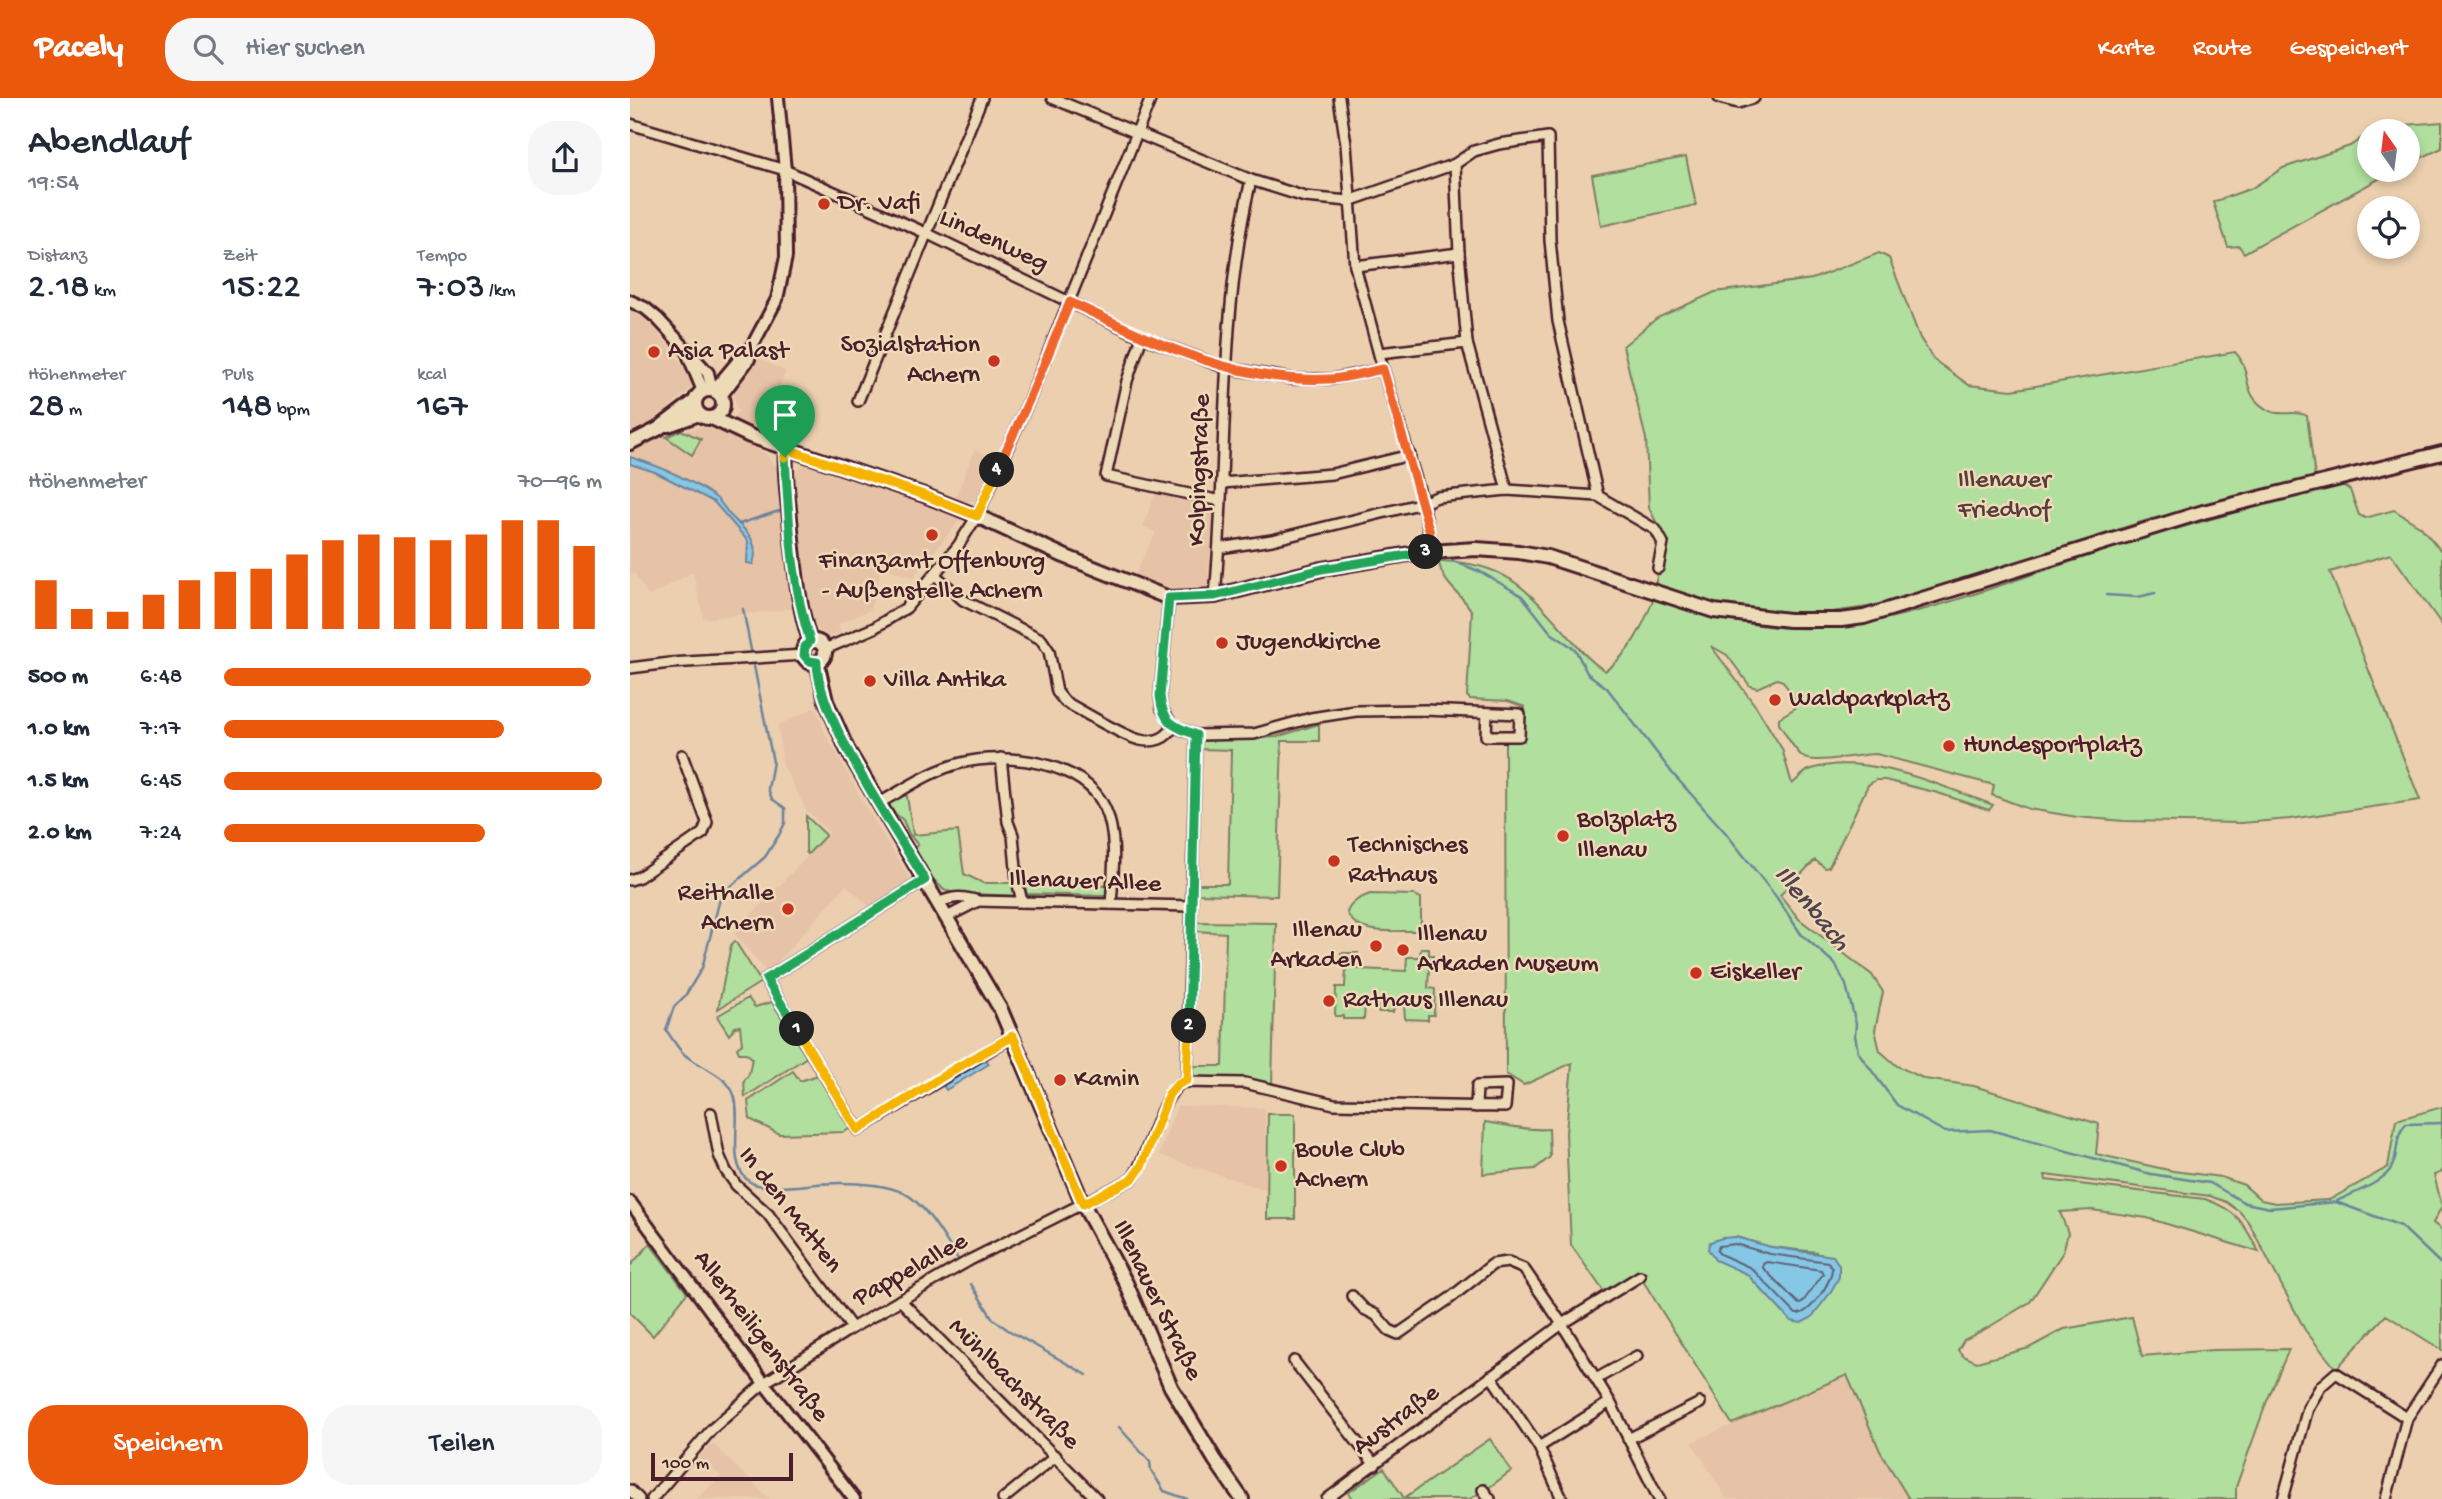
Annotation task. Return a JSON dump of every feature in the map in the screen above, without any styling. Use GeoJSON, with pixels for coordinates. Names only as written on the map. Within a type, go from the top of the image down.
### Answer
{"type":"FeatureCollection","features":[{"type":"Feature","properties":{"kind":"main road"},"geometry":{"type":"LineString","coordinates":[[709,394],[723,401],[717,414],[707,418],[699,414],[695,407],[709,394]]}},
{"type":"Feature","properties":{"kind":"main road"},"geometry":{"type":"LineString","coordinates":[[658,429],[709,394]]}},
{"type":"Feature","properties":{"kind":"main road"},"geometry":{"type":"LineString","coordinates":[[630,443],[699,414]]}},
{"type":"Feature","properties":{"kind":"main road"},"geometry":{"type":"LineString","coordinates":[[717,414],[726,426],[924,495],[1169,598],[1215,596],[1322,569],[1433,551],[1476,549],[1548,557],[1714,611],[1789,620],[1864,617],[2203,512],[2442,453]]}},
{"type":"Feature","properties":{"kind":"main road"},"geometry":{"type":"LineString","coordinates":[[786,449],[795,570],[800,604],[810,641]]}},
{"type":"Feature","properties":{"kind":"main road"},"geometry":{"type":"LineString","coordinates":[[810,641],[820,642],[825,649],[823,659],[817,662],[809,661],[804,655],[805,647],[810,641]]}},
{"type":"Feature","properties":{"kind":"main road","name":"Illenauer Straße"},"geometry":{"type":"LineString","coordinates":[[817,662],[826,701],[835,724],[995,998],[1083,1204],[1126,1283],[1171,1387],[1242,1499]]}},
{"type":"Feature","properties":{"kind":"street"},"geometry":{"type":"LineString","coordinates":[[709,394],[749,359],[750,350],[777,299],[783,279],[787,238],[785,170],[778,98]]}},
{"type":"Feature","properties":{"kind":"street"},"geometry":{"type":"LineString","coordinates":[[858,401],[982,98]]}},
{"type":"Feature","properties":{"kind":"street"},"geometry":{"type":"LineString","coordinates":[[1052,98],[1251,180],[1304,197],[1349,201],[1455,164],[1475,151],[1499,144],[1548,137],[1550,240],[1558,321],[1598,496]]}},
{"type":"Feature","properties":{"kind":"street"},"geometry":{"type":"LineString","coordinates":[[825,649],[888,621],[906,608],[958,546],[977,516],[1070,302],[1151,98]]}},
{"type":"Feature","properties":{"kind":"street"},"geometry":{"type":"LineString","coordinates":[[1339,98],[1346,144],[1355,266],[1410,455],[1433,551]]}},
{"type":"Feature","properties":{"kind":"street"},"geometry":{"type":"LineString","coordinates":[[1719,98],[1738,103],[1754,98]]}},
{"type":"Feature","properties":{"kind":"street","name":"Lindenweg"},"geometry":{"type":"LineString","coordinates":[[630,124],[785,170],[928,234],[1142,337],[1226,368],[1293,379],[1332,379],[1383,369]]}},
{"type":"Feature","properties":{"kind":"street"},"geometry":{"type":"LineString","coordinates":[[1455,164],[1467,344],[1507,490]]}},
{"type":"Feature","properties":{"kind":"street","name":"Kolpingstraße"},"geometry":{"type":"LineString","coordinates":[[1215,596],[1220,548],[1226,368],[1234,264],[1251,180]]}},
{"type":"Feature","properties":{"kind":"street"},"geometry":{"type":"LineString","coordinates":[[1355,266],[1459,253]]}},
{"type":"Feature","properties":{"kind":"street"},"geometry":{"type":"LineString","coordinates":[[630,300],[657,318],[708,373],[727,374]]}},
{"type":"Feature","properties":{"kind":"street"},"geometry":{"type":"LineString","coordinates":[[1142,337],[1127,381],[1106,476],[1220,501]]}},
{"type":"Feature","properties":{"kind":"street"},"geometry":{"type":"LineString","coordinates":[[1379,353],[1467,344]]}},
{"type":"Feature","properties":{"kind":"street"},"geometry":{"type":"LineString","coordinates":[[709,394],[750,350]]}},
{"type":"Feature","properties":{"kind":"street"},"geometry":{"type":"LineString","coordinates":[[689,355],[709,394]]}},
{"type":"Feature","properties":{"kind":"street"},"geometry":{"type":"LineString","coordinates":[[708,373],[709,394]]}},
{"type":"Feature","properties":{"kind":"street"},"geometry":{"type":"LineString","coordinates":[[1222,483],[1332,474],[1410,455]]}},
{"type":"Feature","properties":{"kind":"street"},"geometry":{"type":"LineString","coordinates":[[1220,548],[1272,540],[1423,503],[1437,497],[1507,490],[1598,496],[1656,530],[1663,543],[1658,568]]}},
{"type":"Feature","properties":{"kind":"street"},"geometry":{"type":"LineString","coordinates":[[935,575],[963,600],[1041,639],[1049,651],[1057,692],[1065,702],[1138,740],[1161,739],[1170,733],[1173,726]]}},
{"type":"Feature","properties":{"kind":"street"},"geometry":{"type":"LineString","coordinates":[[1169,598],[1161,709],[1173,726],[1196,735],[1254,734],[1311,718],[1356,711],[1487,713],[1520,714],[1519,736],[1486,736],[1487,713]]}},
{"type":"Feature","properties":{"kind":"street"},"geometry":{"type":"LineString","coordinates":[[630,668],[804,655]]}},
{"type":"Feature","properties":{"kind":"street","name":"Illenauer Allee"},"geometry":{"type":"LineString","coordinates":[[1187,1080],[1196,735]]}},
{"type":"Feature","properties":{"kind":"street"},"geometry":{"type":"LineString","coordinates":[[630,880],[639,877],[703,833],[707,822],[682,755]]}},
{"type":"Feature","properties":{"kind":"street"},"geometry":{"type":"LineString","coordinates":[[1000,758],[1022,902]]}},
{"type":"Feature","properties":{"kind":"street"},"geometry":{"type":"LineString","coordinates":[[879,803],[918,781],[960,763],[1000,758],[1033,761],[1071,775],[1082,782],[1105,807],[1113,857],[1111,904]]}},
{"type":"Feature","properties":{"kind":"street"},"geometry":{"type":"LineString","coordinates":[[925,880],[766,979],[858,1130],[1013,1036]]}},
{"type":"Feature","properties":{"kind":"street","name":"Illenauer Allee"},"geometry":{"type":"LineString","coordinates":[[939,902],[951,897],[965,897],[978,901],[1191,906]]}},
{"type":"Feature","properties":{"kind":"street","name":"Illenauer Allee"},"geometry":{"type":"LineString","coordinates":[[947,917],[978,901]]}},
{"type":"Feature","properties":{"kind":"street"},"geometry":{"type":"LineString","coordinates":[[1187,1080],[1245,1083],[1334,1104],[1476,1107]]}},
{"type":"Feature","properties":{"kind":"street","name":"Pappelallee"},"geometry":{"type":"LineString","coordinates":[[652,1499],[712,1429],[764,1382],[970,1260],[1132,1179],[1141,1167],[1169,1094],[1177,1085],[1187,1080]]}},
{"type":"Feature","properties":{"kind":"street","name":"In den Matten"},"geometry":{"type":"LineString","coordinates":[[711,1113],[719,1155],[726,1171],[736,1185],[768,1214],[852,1328]]}},
{"type":"Feature","properties":{"kind":"street","name":"Allerheiligenstraße"},"geometry":{"type":"LineString","coordinates":[[630,1202],[854,1499]]}},
{"type":"Feature","properties":{"kind":"street"},"geometry":{"type":"LineString","coordinates":[[1352,1296],[1364,1309],[1376,1315],[1389,1330],[1398,1334],[1441,1305],[1493,1264],[1508,1262],[1524,1269],[1610,1402],[1659,1499]]}},
{"type":"Feature","properties":{"kind":"street","name":"Austraße"},"geometry":{"type":"LineString","coordinates":[[1327,1499],[1562,1324],[1640,1276]]}},
{"type":"Feature","properties":{"kind":"street","name":"Mühlbachstraße"},"geometry":{"type":"LineString","coordinates":[[900,1300],[1097,1499]]}},
{"type":"Feature","properties":{"kind":"street"},"geometry":{"type":"LineString","coordinates":[[1596,1379],[1636,1356]]}},
{"type":"Feature","properties":{"kind":"street"},"geometry":{"type":"LineString","coordinates":[[1294,1361],[1375,1465]]}},
{"type":"Feature","properties":{"kind":"street"},"geometry":{"type":"LineString","coordinates":[[2386,1499],[2407,1418],[2442,1365]]}},
{"type":"Feature","properties":{"kind":"street"},"geometry":{"type":"LineString","coordinates":[[2283,1499],[2308,1408],[2321,1385],[2336,1373],[2407,1418]]}},
{"type":"Feature","properties":{"kind":"street"},"geometry":{"type":"LineString","coordinates":[[1491,1376],[1539,1447],[1562,1499]]}},
{"type":"Feature","properties":{"kind":"street"},"geometry":{"type":"LineString","coordinates":[[1539,1447],[1610,1402]]}},
{"type":"Feature","properties":{"kind":"street"},"geometry":{"type":"LineString","coordinates":[[1628,1439],[1700,1403]]}},
{"type":"Feature","properties":{"kind":"street"},"geometry":{"type":"LineString","coordinates":[[1003,1499],[1056,1456]]}},
{"type":"Feature","properties":{"kind":"street"},"geometry":{"type":"LineString","coordinates":[[630,1490],[639,1499]]}},
{"type":"Feature","properties":{"kind":"street"},"geometry":{"type":"LineString","coordinates":[[1483,1490],[1490,1499]]}},
{"type":"Feature","properties":{"kind":"shaded area"},"geometry":{"type":"Polygon","coordinates":[[[630,310],[649,321],[693,379],[691,387],[666,411],[680,431],[703,427],[726,434],[738,411],[734,396],[739,382],[758,358],[786,372],[750,446],[766,454],[771,463],[797,470],[804,464],[950,510],[975,450],[994,458],[976,501],[969,501],[963,516],[913,577],[882,567],[870,610],[838,624],[841,632],[828,636],[819,631],[804,607],[704,619],[693,572],[649,596],[634,573],[630,574],[630,310]]]}},
{"type":"Feature","properties":{"kind":"shaded area"},"geometry":{"type":"Polygon","coordinates":[[[1156,492],[1214,503],[1207,587],[1169,588],[1134,577],[1156,532],[1143,526],[1156,492]]]}},
{"type":"Feature","properties":{"kind":"shaded area"},"geometry":{"type":"Polygon","coordinates":[[[816,707],[825,733],[868,811],[913,884],[873,909],[846,885],[768,973],[734,933],[830,833],[807,811],[783,765],[778,725],[816,707]]]}},
{"type":"Feature","properties":{"kind":"shaded area"},"geometry":{"type":"Polygon","coordinates":[[[1177,1106],[1265,1108],[1266,1190],[1159,1155],[1177,1106]]]}},
{"type":"Feature","properties":{"kind":"shaded area"},"geometry":{"type":"Polygon","coordinates":[[[1847,1375],[1880,1451],[1909,1499],[1727,1499],[1692,1442],[1847,1375]]]}},
{"type":"Feature","properties":{"kind":"shaded area"},"geometry":{"type":"Polygon","coordinates":[[[713,1444],[769,1499],[697,1499],[721,1476],[698,1457],[713,1444]]]}},
{"type":"Feature","properties":{"kind":"green space"},"geometry":{"type":"Polygon","coordinates":[[[2442,122],[2442,148],[2420,158],[2420,124],[2442,122]]]}},
{"type":"Feature","properties":{"kind":"green space"},"geometry":{"type":"Polygon","coordinates":[[[2357,141],[2357,182],[2373,182],[2244,253],[2239,246],[2228,247],[2213,202],[2252,188],[2283,168],[2350,146],[2357,141]]]}},
{"type":"Feature","properties":{"kind":"green space"},"geometry":{"type":"Polygon","coordinates":[[[1686,157],[1696,205],[1601,226],[1592,175],[1686,157]]]}},
{"type":"Feature","properties":{"kind":"green space","name":"Illenauer Friedhof"},"geometry":{"type":"Polygon","coordinates":[[[1879,253],[1889,258],[1920,338],[1934,360],[1969,385],[2012,390],[2235,352],[2241,359],[2250,390],[2260,405],[2274,413],[2298,413],[2307,416],[2315,477],[2141,522],[1947,587],[1882,605],[1802,616],[1723,606],[1655,585],[1666,541],[1649,508],[1646,439],[1623,346],[1657,318],[1715,292],[1812,279],[1879,253]]]}},
{"type":"Feature","properties":{"kind":"green space"},"geometry":{"type":"Polygon","coordinates":[[[681,430],[701,439],[692,455],[666,437],[681,430]]]}},
{"type":"Feature","properties":{"kind":"green space"},"geometry":{"type":"Polygon","coordinates":[[[2341,484],[2350,490],[2359,515],[2365,518],[2394,510],[2421,527],[2442,552],[2442,625],[2391,554],[2330,572],[2420,800],[2290,819],[2241,823],[2124,821],[2029,809],[1992,795],[1994,785],[1876,754],[1826,760],[1803,757],[1779,724],[1779,718],[1795,708],[1797,703],[1783,681],[1777,679],[1757,688],[1750,686],[1727,655],[1711,646],[1757,708],[1782,749],[1792,784],[1809,770],[1830,765],[1853,764],[1878,767],[1927,780],[1993,805],[1989,810],[1938,793],[1876,780],[1868,785],[1829,867],[1825,868],[1815,860],[1780,895],[1799,919],[1872,975],[1883,992],[1875,1030],[1880,1051],[1897,1066],[1925,1079],[1974,1086],[2099,1124],[2096,1154],[2173,1171],[2221,1177],[2244,1185],[2261,1200],[2275,1203],[2329,1200],[2388,1167],[2396,1120],[2442,1107],[2442,1172],[2434,1175],[2442,1206],[2433,1223],[2442,1230],[2442,1350],[2386,1315],[2336,1369],[2305,1330],[2249,1223],[2226,1202],[2210,1196],[2045,1175],[2046,1180],[2205,1199],[2232,1213],[2249,1233],[2259,1252],[2147,1218],[2092,1210],[2060,1212],[2068,1233],[2063,1252],[2030,1302],[1964,1340],[1958,1350],[1963,1356],[1977,1362],[2029,1348],[2064,1329],[2132,1317],[2142,1356],[2213,1350],[2289,1349],[2236,1487],[2236,1499],[1909,1499],[1880,1451],[1847,1375],[1732,1424],[1640,1276],[1607,1296],[1571,1245],[1566,1133],[1572,1063],[1524,1085],[1506,1074],[1505,741],[1524,741],[1525,707],[1508,701],[1470,699],[1467,696],[1472,612],[1444,576],[1439,561],[1481,566],[1511,580],[1538,602],[1584,654],[1605,671],[1629,648],[1654,598],[1713,616],[1774,627],[1849,625],[1947,603],[2142,539],[2341,484]],[[1736,1237],[1733,1267],[1747,1274],[1791,1321],[1821,1304],[1830,1293],[1816,1252],[1771,1247],[1736,1237]]]}},
{"type":"Feature","properties":{"kind":"green space"},"geometry":{"type":"Polygon","coordinates":[[[1319,724],[1319,741],[1282,741],[1277,896],[1196,894],[1196,884],[1228,884],[1231,750],[1200,749],[1200,741],[1276,737],[1319,724]]]}},
{"type":"Feature","properties":{"kind":"green space"},"geometry":{"type":"Polygon","coordinates":[[[901,794],[907,796],[913,835],[958,831],[964,874],[983,883],[1014,883],[1014,896],[954,893],[944,890],[933,879],[913,848],[918,845],[903,820],[884,804],[901,794]]]}},
{"type":"Feature","properties":{"kind":"green space"},"geometry":{"type":"Polygon","coordinates":[[[806,816],[826,835],[808,854],[806,852],[806,816]]]}},
{"type":"Feature","properties":{"kind":"green space"},"geometry":{"type":"Polygon","coordinates":[[[1024,884],[1111,886],[1107,896],[1027,894],[1024,884]]]}},
{"type":"Feature","properties":{"kind":"green space"},"geometry":{"type":"Polygon","coordinates":[[[1370,894],[1415,895],[1421,898],[1421,927],[1417,931],[1388,931],[1359,925],[1347,912],[1354,903],[1370,894]]]}},
{"type":"Feature","properties":{"kind":"green space"},"geometry":{"type":"Polygon","coordinates":[[[1195,922],[1276,923],[1272,1086],[1248,1080],[1197,1078],[1192,1074],[1192,1066],[1223,1066],[1226,933],[1195,931],[1195,922]]]}},
{"type":"Feature","properties":{"kind":"green space"},"geometry":{"type":"Polygon","coordinates":[[[735,941],[761,982],[718,1009],[731,945],[735,941]]]}},
{"type":"Feature","properties":{"kind":"green space"},"geometry":{"type":"Polygon","coordinates":[[[1421,948],[1429,948],[1429,955],[1433,955],[1428,988],[1435,989],[1434,1015],[1428,1015],[1428,1020],[1405,1019],[1404,1005],[1394,1005],[1393,1012],[1378,1012],[1378,1005],[1365,1005],[1364,1019],[1343,1019],[1343,1016],[1335,1016],[1336,987],[1345,987],[1346,967],[1341,966],[1341,953],[1358,953],[1358,969],[1406,971],[1407,957],[1420,957],[1421,948]]]}},
{"type":"Feature","properties":{"kind":"green space"},"geometry":{"type":"Polygon","coordinates":[[[748,998],[755,1007],[772,1002],[807,1057],[745,1097],[744,1081],[749,1074],[752,1058],[746,1053],[739,1053],[737,1048],[742,1044],[740,1026],[735,1027],[729,1035],[717,1016],[748,998]]]}},
{"type":"Feature","properties":{"kind":"green space"},"geometry":{"type":"Polygon","coordinates":[[[793,1071],[800,1081],[818,1075],[851,1128],[844,1132],[779,1134],[750,1119],[748,1101],[793,1071]]]}},
{"type":"Feature","properties":{"kind":"green space","name":"Boule Club Achern"},"geometry":{"type":"Polygon","coordinates":[[[1268,1114],[1295,1114],[1295,1219],[1267,1219],[1268,1114]]]}},
{"type":"Feature","properties":{"kind":"green space"},"geometry":{"type":"Polygon","coordinates":[[[1485,1122],[1549,1129],[1550,1157],[1535,1169],[1483,1174],[1485,1122]]]}},
{"type":"Feature","properties":{"kind":"green space"},"geometry":{"type":"Polygon","coordinates":[[[650,1244],[687,1293],[653,1336],[630,1313],[630,1266],[650,1244]]]}},
{"type":"Feature","properties":{"kind":"green space"},"geometry":{"type":"Polygon","coordinates":[[[1490,1439],[1511,1471],[1487,1489],[1484,1485],[1478,1488],[1481,1492],[1470,1499],[1353,1499],[1348,1493],[1384,1468],[1404,1498],[1490,1439]]]}},
{"type":"Feature","properties":{"kind":"water"},"geometry":{"type":"Polygon","coordinates":[[[630,457],[695,484],[717,499],[751,538],[755,550],[753,564],[747,563],[748,541],[714,502],[655,472],[630,464],[630,457]]]}},
{"type":"Feature","properties":{"kind":"water"},"geometry":{"type":"Polygon","coordinates":[[[986,1059],[989,1064],[946,1090],[943,1085],[986,1059]]]}},
{"type":"Feature","properties":{"kind":"water"},"geometry":{"type":"Polygon","coordinates":[[[1735,1237],[1771,1247],[1833,1256],[1839,1265],[1839,1277],[1811,1318],[1801,1323],[1791,1321],[1747,1274],[1715,1260],[1708,1249],[1710,1242],[1735,1237]]]}},
{"type":"Feature","properties":{"kind":"waterway","name":"Illenbach"},"geometry":{"type":"LineString","coordinates":[[739,524],[779,511]]}},
{"type":"Feature","properties":{"kind":"waterway","name":"Illenbach"},"geometry":{"type":"LineString","coordinates":[[1453,561],[1481,572],[1522,596],[1551,633],[1575,649],[1587,673],[1607,688],[1673,774],[1725,832],[1777,898],[1801,934],[1835,964],[1846,985],[1856,1024],[1858,1052],[1897,1105],[1945,1132],[1990,1130],[2151,1174],[2210,1183],[2245,1203],[2270,1208],[2336,1202],[2401,1226],[2442,1265]]}},
{"type":"Feature","properties":{"kind":"waterway"},"geometry":{"type":"LineString","coordinates":[[2106,595],[2138,597],[2155,593]]}},
{"type":"Feature","properties":{"kind":"waterway"},"geometry":{"type":"LineString","coordinates":[[743,609],[752,655]]}},
{"type":"Feature","properties":{"kind":"waterway"},"geometry":{"type":"LineString","coordinates":[[753,661],[773,762],[768,789],[772,799],[785,808],[785,823],[765,857],[721,895],[702,968],[685,996],[674,1007],[666,1030],[685,1055],[720,1077],[731,1088],[736,1105],[738,1165],[750,1182],[773,1187],[874,1185],[903,1193],[926,1212],[958,1259]]}},
{"type":"Feature","properties":{"kind":"waterway"},"geometry":{"type":"LineString","coordinates":[[2337,1201],[2372,1184],[2390,1170],[2395,1159],[2399,1135],[2406,1124],[2442,1123]]}},
{"type":"Feature","properties":{"kind":"waterway"},"geometry":{"type":"LineString","coordinates":[[971,1284],[993,1319],[1087,1375]]}},
{"type":"Feature","properties":{"kind":"waterway"},"geometry":{"type":"LineString","coordinates":[[1119,1427],[1150,1462],[1151,1470],[1164,1491],[1187,1499]]}},
{"type":"Feature","properties":{"kind":"place","name":"Dr. Vafi"},"geometry":{"type":"Point","coordinates":[824,204]}},
{"type":"Feature","properties":{"kind":"place","name":"Asia Palast"},"geometry":{"type":"Point","coordinates":[654,352]}},
{"type":"Feature","properties":{"kind":"place","name":"Sozialstation Achern"},"geometry":{"type":"Point","coordinates":[994,361]}},
{"type":"Feature","properties":{"kind":"place","name":"Finanzamt Offenburg - Außenstelle Achern"},"geometry":{"type":"Point","coordinates":[932,535]}},
{"type":"Feature","properties":{"kind":"place","name":"Jugendkirche"},"geometry":{"type":"Point","coordinates":[1222,643]}},
{"type":"Feature","properties":{"kind":"place","name":"Villa Antika"},"geometry":{"type":"Point","coordinates":[870,681]}},
{"type":"Feature","properties":{"kind":"place","name":"Waldparkplatz"},"geometry":{"type":"Point","coordinates":[1775,700]}},
{"type":"Feature","properties":{"kind":"place","name":"Hundesportplatz"},"geometry":{"type":"Point","coordinates":[1949,746]}},
{"type":"Feature","properties":{"kind":"place","name":"Bolzplatz Illenau"},"geometry":{"type":"Point","coordinates":[1563,836]}},
{"type":"Feature","properties":{"kind":"place","name":"Technisches Rathaus"},"geometry":{"type":"Point","coordinates":[1334,861]}},
{"type":"Feature","properties":{"kind":"place","name":"Reithalle Achern"},"geometry":{"type":"Point","coordinates":[788,909]}},
{"type":"Feature","properties":{"kind":"place","name":"Illenau Arkaden"},"geometry":{"type":"Point","coordinates":[1376,946]}},
{"type":"Feature","properties":{"kind":"place","name":"Illenau Arkaden Museum"},"geometry":{"type":"Point","coordinates":[1403,950]}},
{"type":"Feature","properties":{"kind":"place","name":"Eiskeller"},"geometry":{"type":"Point","coordinates":[1696,973]}},
{"type":"Feature","properties":{"kind":"place","name":"Rathaus Illenau"},"geometry":{"type":"Point","coordinates":[1329,1001]}},
{"type":"Feature","properties":{"kind":"place","name":"Kamin"},"geometry":{"type":"Point","coordinates":[1060,1080]}},
{"type":"Feature","properties":{"kind":"place","name":"Boule Club Achern"},"geometry":{"type":"Point","coordinates":[1281,1166]}},
{"type":"Feature","properties":{"kind":"route"},"geometry":{"type":"LineString","coordinates":[[1070,302],[1142,337],[1226,368],[1293,379],[1332,379],[1383,369],[1410,455],[1433,551],[1322,569],[1199,599],[1169,598],[1161,709],[1173,726],[1196,735],[1187,1080],[1177,1085],[1169,1094],[1141,1167],[1132,1179],[1083,1204],[1013,1036],[858,1130],[766,979],[925,880],[847,749],[826,701],[817,662],[809,661],[804,655],[803,651],[810,641],[800,604],[795,570],[785,457],[786,449],[924,495],[977,516],[1070,302]]}}]}
